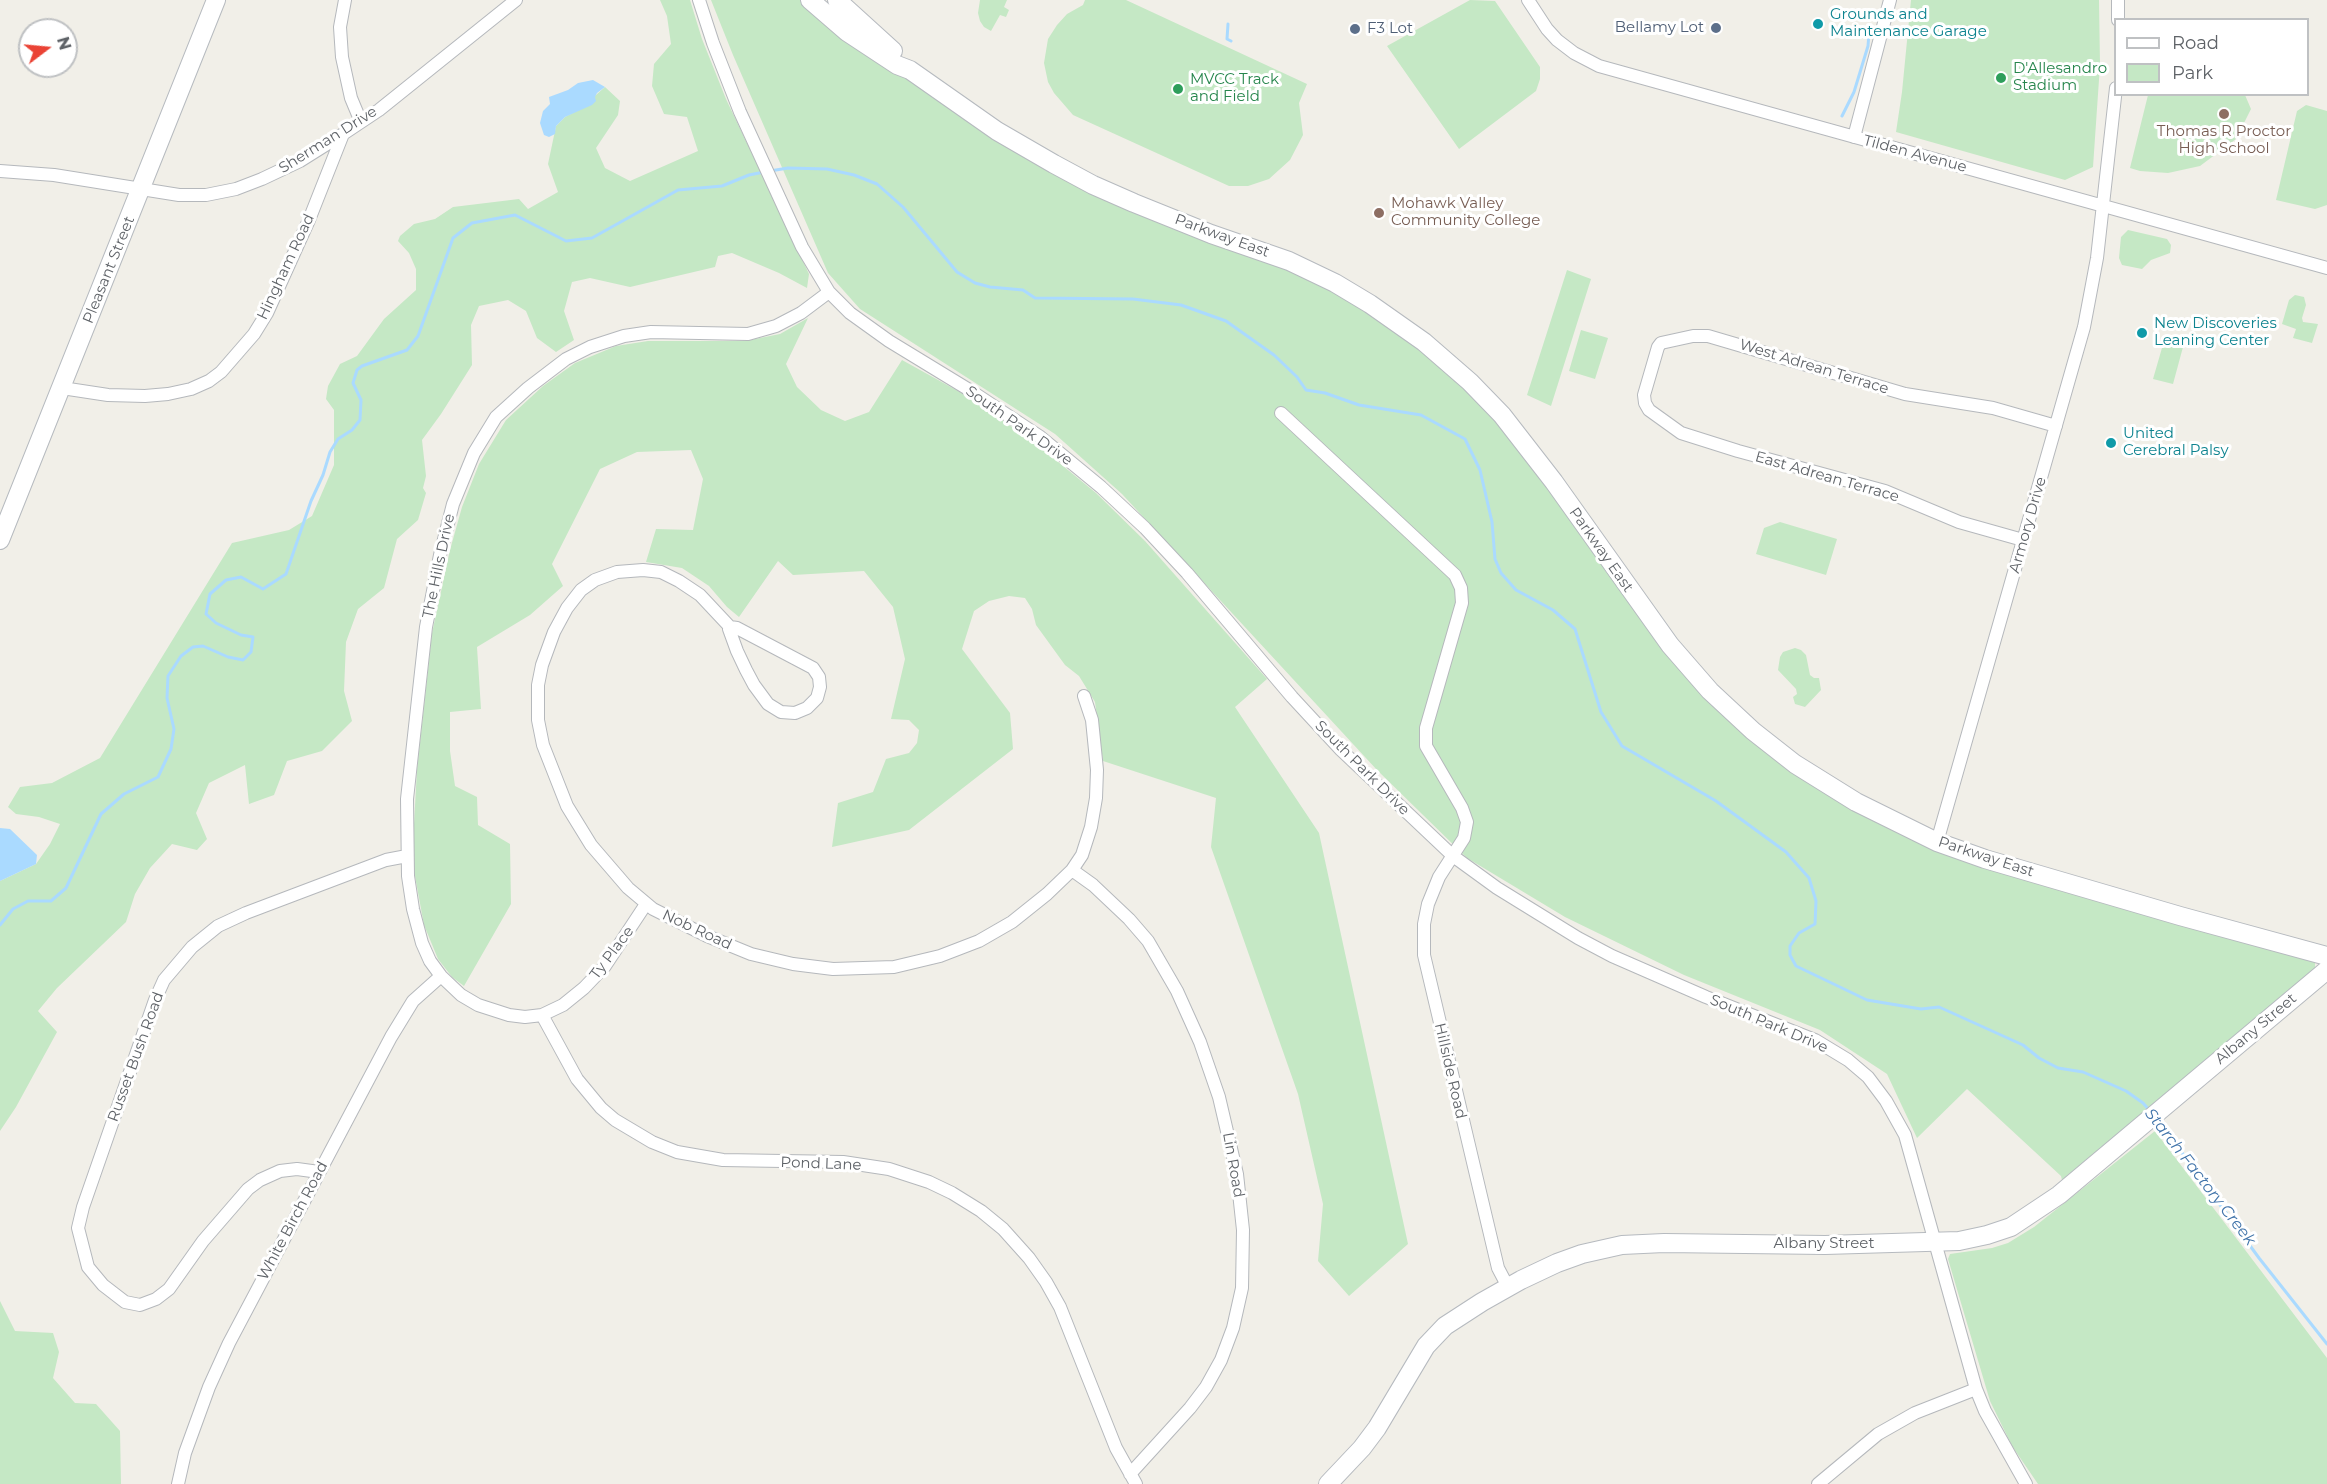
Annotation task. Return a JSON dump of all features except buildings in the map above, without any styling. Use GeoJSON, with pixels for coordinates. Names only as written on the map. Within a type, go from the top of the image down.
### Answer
{"type":"FeatureCollection","features":[{"type":"Feature","properties":{"kind":"street","name":"Pleasant Street"},"geometry":{"type":"LineString","coordinates":[[0,540],[216,0]]}},
{"type":"Feature","properties":{"kind":"street"},"geometry":{"type":"LineString","coordinates":[[345,0],[340,27],[342,57],[351,98],[361,122]]}},
{"type":"Feature","properties":{"kind":"street","name":"Sherman Drive"},"geometry":{"type":"LineString","coordinates":[[0,171],[54,175],[179,195],[206,195],[236,189],[262,180],[300,161],[361,122],[516,0]]}},
{"type":"Feature","properties":{"kind":"street","name":"South Park Drive"},"geometry":{"type":"LineString","coordinates":[[699,0],[717,53],[802,248],[830,292],[850,313],[889,341],[1039,436],[1101,487],[1145,528],[1341,750],[1453,856],[1497,888],[1578,938],[1706,996],[1815,1040],[1848,1060],[1874,1085],[1905,1135],[1976,1389],[1985,1412],[2026,1484]]}},
{"type":"Feature","properties":{"kind":"street","name":"Parkway East"},"geometry":{"type":"LineString","coordinates":[[810,0],[847,32],[897,65],[910,70],[997,131],[1053,164],[1134,203],[1211,234],[1289,261],[1335,283],[1370,304],[1424,342],[1470,382],[1502,415],[1554,482],[1670,645],[1710,691],[1795,764],[1856,802],[1937,842],[1985,859],[2168,913],[2327,956]]}},
{"type":"Feature","properties":{"kind":"street","name":"Parkway East"},"geometry":{"type":"LineString","coordinates":[[837,0],[902,59],[910,70]]}},
{"type":"Feature","properties":{"kind":"street","name":"Tilden Avenue"},"geometry":{"type":"LineString","coordinates":[[1528,0],[1546,29],[1557,40],[1574,53],[1599,66],[2327,268]]}},
{"type":"Feature","properties":{"kind":"street"},"geometry":{"type":"LineString","coordinates":[[1854,137],[1890,0]]}},
{"type":"Feature","properties":{"kind":"street"},"geometry":{"type":"LineString","coordinates":[[2118,0],[2118,18]]}},
{"type":"Feature","properties":{"kind":"street","name":"Armory Drive"},"geometry":{"type":"LineString","coordinates":[[1937,842],[2084,327],[2097,258],[2114,96]]}},
{"type":"Feature","properties":{"kind":"street","name":"Hingham Road"},"geometry":{"type":"LineString","coordinates":[[62,388],[108,395],[168,394],[191,389],[209,381],[221,372],[254,334],[267,313],[309,220],[343,134]]}},
{"type":"Feature","properties":{"kind":"street","name":"The Hills Drive"},"geometry":{"type":"LineString","coordinates":[[542,1014],[525,1017],[509,1015],[478,1005],[461,995],[441,976],[430,961],[422,943],[413,909],[407,856],[408,799],[414,726],[426,627],[453,504],[485,433],[496,417],[528,388],[566,359],[590,347],[624,336],[651,332],[748,334],[776,326],[801,313],[830,292]]}},
{"type":"Feature","properties":{"kind":"street","name":"West Adrean Terrace"},"geometry":{"type":"LineString","coordinates":[[1665,423],[1649,410],[1644,394],[1658,347],[1666,341],[1700,335],[1905,394],[1993,408],[2056,426]]}},
{"type":"Feature","properties":{"kind":"street","name":"Hillside Road"},"geometry":{"type":"LineString","coordinates":[[1281,413],[1455,575],[1461,588],[1462,603],[1426,728],[1425,746],[1462,808],[1467,822],[1464,838],[1440,877],[1428,904],[1424,924],[1424,955],[1498,1268],[1508,1287]]}},
{"type":"Feature","properties":{"kind":"street","name":"East Adrean Terrace"},"geometry":{"type":"LineString","coordinates":[[1665,423],[1681,433],[1738,451],[1879,489],[1959,522],[2023,540]]}},
{"type":"Feature","properties":{"kind":"street","name":"Nob Road"},"geometry":{"type":"LineString","coordinates":[[730,627],[737,628],[808,664],[819,677],[820,687],[817,698],[807,708],[795,713],[781,712],[768,704],[746,670],[737,651],[730,627],[700,595],[661,572],[643,570],[617,572],[595,580],[581,591],[567,608],[554,632],[542,665],[538,685],[538,720],[543,745],[567,806],[591,845],[628,888],[646,904],[707,936],[751,954],[793,964],[833,969],[894,967],[940,956],[979,941],[1012,922],[1047,894],[1071,870],[1082,855],[1091,827],[1096,798],[1095,747],[1089,708],[1084,696]]}},
{"type":"Feature","properties":{"kind":"street","name":"Russet Bush Road"},"geometry":{"type":"LineString","coordinates":[[319,1172],[297,1169],[280,1171],[254,1184],[226,1214],[168,1289],[156,1299],[140,1305],[125,1302],[103,1285],[88,1267],[78,1228],[82,1207],[164,980],[192,947],[218,926],[246,913],[386,860],[407,856]]}},
{"type":"Feature","properties":{"kind":"street","name":"Lin Road"},"geometry":{"type":"LineString","coordinates":[[1071,870],[1093,885],[1129,919],[1148,941],[1177,991],[1200,1042],[1219,1097],[1237,1174],[1243,1230],[1242,1288],[1233,1328],[1221,1360],[1206,1387],[1133,1479]]}},
{"type":"Feature","properties":{"kind":"street","name":"Ty Place"},"geometry":{"type":"LineString","coordinates":[[542,1014],[563,1005],[595,977],[605,966],[646,904]]}},
{"type":"Feature","properties":{"kind":"street","name":"Albany Street"},"geometry":{"type":"LineString","coordinates":[[1328,1484],[1362,1448],[1377,1428],[1426,1346],[1445,1326],[1508,1287],[1557,1263],[1582,1254],[1622,1245],[1664,1243],[1825,1245],[1959,1241],[2011,1227],[2059,1195],[2327,970]]}},
{"type":"Feature","properties":{"kind":"street","name":"White Birch Road"},"geometry":{"type":"LineString","coordinates":[[178,1484],[189,1442],[209,1387],[229,1343],[391,1036],[413,1001],[441,976]]}},
{"type":"Feature","properties":{"kind":"street","name":"Pond Lane"},"geometry":{"type":"LineString","coordinates":[[542,1014],[577,1079],[595,1100],[615,1120],[652,1142],[677,1152],[723,1160],[843,1162],[889,1169],[929,1182],[981,1211],[1004,1230],[1029,1258],[1046,1282],[1060,1307],[1116,1448],[1133,1479]]}},
{"type":"Feature","properties":{"kind":"street"},"geometry":{"type":"LineString","coordinates":[[1818,1484],[1878,1434],[1915,1413],[1976,1389]]}},
{"type":"Feature","properties":{"kind":"green space"},"geometry":{"type":"Polygon","coordinates":[[[660,0],[690,0],[702,39],[726,99],[809,274],[807,288],[732,253],[718,256],[715,267],[630,287],[590,278],[572,282],[564,311],[574,340],[556,352],[537,338],[526,311],[508,300],[479,306],[471,325],[472,365],[422,440],[426,476],[423,488],[426,493],[418,520],[397,539],[384,588],[358,609],[346,642],[344,691],[352,721],[322,751],[287,761],[274,795],[249,804],[245,765],[209,783],[196,813],[207,839],[197,850],[172,844],[150,868],[135,894],[126,922],[57,988],[38,1011],[57,1032],[16,1107],[0,1131],[0,881],[36,864],[60,824],[39,817],[16,814],[8,807],[20,787],[52,783],[100,758],[232,543],[289,530],[312,516],[334,465],[334,410],[326,399],[328,386],[340,364],[357,356],[384,319],[416,290],[416,269],[409,253],[398,241],[400,236],[414,224],[435,219],[453,207],[519,199],[528,209],[558,192],[548,164],[556,126],[605,87],[620,101],[618,115],[596,148],[605,168],[630,181],[698,151],[687,117],[664,114],[652,86],[654,64],[671,44],[667,16],[660,0]]]}},
{"type":"Feature","properties":{"kind":"green space"},"geometry":{"type":"Polygon","coordinates":[[[711,0],[802,0],[969,119],[1324,284],[1422,347],[1499,421],[1666,650],[1873,819],[2315,962],[2315,969],[2062,1180],[2061,1176],[1967,1089],[1917,1138],[1887,1074],[1820,1030],[1684,975],[1565,917],[1467,858],[1377,770],[1122,494],[1055,434],[860,309],[828,273],[711,0]]]}},
{"type":"Feature","properties":{"kind":"green space"},"geometry":{"type":"Polygon","coordinates":[[[980,0],[1007,0],[1004,7],[1009,10],[1006,17],[1000,15],[991,31],[980,21],[978,13],[980,0]]]}},
{"type":"Feature","properties":{"kind":"green space","name":"MVCC Track and Field"},"geometry":{"type":"Polygon","coordinates":[[[1085,0],[1126,0],[1307,84],[1299,103],[1303,135],[1290,160],[1269,179],[1248,186],[1229,186],[1073,115],[1054,93],[1048,82],[1044,63],[1048,39],[1057,25],[1067,14],[1083,5],[1085,0]]]}},
{"type":"Feature","properties":{"kind":"green space"},"geometry":{"type":"Polygon","coordinates":[[[1470,0],[1495,1],[1540,67],[1540,79],[1536,91],[1459,149],[1387,46],[1470,0]]]}},
{"type":"Feature","properties":{"kind":"green space","name":"D'Allesandro Stadium"},"geometry":{"type":"Polygon","coordinates":[[[1911,0],[2099,0],[2100,65],[2093,167],[2065,180],[1896,132],[1911,0]]]}},
{"type":"Feature","properties":{"kind":"green space"},"geometry":{"type":"Polygon","coordinates":[[[2148,96],[2245,96],[2251,109],[2236,139],[2200,166],[2168,173],[2130,168],[2148,96]]]}},
{"type":"Feature","properties":{"kind":"green space"},"geometry":{"type":"Polygon","coordinates":[[[2306,105],[2327,111],[2327,205],[2315,209],[2276,200],[2297,111],[2306,105]]]}},
{"type":"Feature","properties":{"kind":"green space"},"geometry":{"type":"Polygon","coordinates":[[[2128,230],[2167,239],[2171,245],[2170,253],[2151,260],[2142,269],[2122,265],[2119,258],[2121,237],[2128,230]]]}},
{"type":"Feature","properties":{"kind":"green space"},"geometry":{"type":"Polygon","coordinates":[[[1567,270],[1591,279],[1551,406],[1527,395],[1567,270]]]}},
{"type":"Feature","properties":{"kind":"green space"},"geometry":{"type":"Polygon","coordinates":[[[2295,295],[2304,297],[2306,305],[2303,322],[2318,324],[2312,343],[2293,338],[2296,329],[2282,324],[2289,300],[2295,295]]]}},
{"type":"Feature","properties":{"kind":"green space"},"geometry":{"type":"Polygon","coordinates":[[[808,318],[786,364],[797,387],[821,410],[845,421],[869,412],[902,360],[967,396],[1035,443],[1096,493],[1145,541],[1267,679],[1235,707],[1319,833],[1408,1244],[1349,1296],[1318,1261],[1323,1204],[1298,1094],[1211,847],[1216,798],[1103,761],[1095,702],[1079,676],[1065,665],[1036,625],[1032,609],[1025,598],[1009,596],[989,601],[974,611],[962,649],[1010,713],[1013,749],[909,830],[832,847],[838,803],[873,792],[886,759],[909,753],[917,743],[919,730],[909,720],[891,719],[905,659],[893,607],[864,571],[793,575],[778,561],[739,617],[709,586],[682,568],[646,562],[656,529],[693,530],[703,479],[691,450],[637,452],[600,469],[552,564],[563,586],[530,615],[477,647],[481,709],[450,712],[450,751],[455,786],[477,797],[478,825],[510,844],[511,904],[464,986],[452,977],[438,959],[424,925],[412,860],[417,770],[432,633],[450,550],[462,507],[479,464],[506,420],[543,386],[575,363],[616,346],[648,341],[745,341],[780,334],[808,318]]]}},
{"type":"Feature","properties":{"kind":"green space"},"geometry":{"type":"Polygon","coordinates":[[[1581,330],[1608,338],[1595,379],[1569,371],[1581,330]]]}},
{"type":"Feature","properties":{"kind":"green space"},"geometry":{"type":"Polygon","coordinates":[[[2164,341],[2183,347],[2173,384],[2153,379],[2164,341]]]}},
{"type":"Feature","properties":{"kind":"green space"},"geometry":{"type":"Polygon","coordinates":[[[1780,522],[1837,539],[1826,575],[1756,554],[1764,528],[1780,522]]]}},
{"type":"Feature","properties":{"kind":"green space"},"geometry":{"type":"Polygon","coordinates":[[[1795,648],[1806,655],[1810,675],[1819,678],[1821,690],[1805,707],[1795,704],[1793,697],[1797,694],[1796,689],[1778,670],[1783,652],[1795,648]]]}},
{"type":"Feature","properties":{"kind":"green space"},"geometry":{"type":"Polygon","coordinates":[[[2155,1131],[2327,1358],[2327,1484],[2038,1484],[2012,1446],[1990,1401],[1948,1259],[1950,1254],[1992,1248],[2008,1243],[2034,1227],[2155,1131]]]}},
{"type":"Feature","properties":{"kind":"green space"},"geometry":{"type":"Polygon","coordinates":[[[0,1301],[15,1331],[53,1333],[59,1352],[53,1378],[75,1403],[96,1404],[120,1431],[121,1484],[0,1484],[0,1301]]]}},
{"type":"Feature","properties":{"kind":"water"},"geometry":{"type":"Polygon","coordinates":[[[593,80],[605,87],[597,93],[596,101],[565,117],[556,126],[555,134],[549,137],[544,135],[540,123],[543,111],[550,104],[549,97],[568,90],[578,83],[593,80]]]}},
{"type":"Feature","properties":{"kind":"water"},"geometry":{"type":"Polygon","coordinates":[[[0,828],[10,829],[37,855],[36,864],[0,881],[0,828]]]}},
{"type":"Feature","properties":{"kind":"waterway"},"geometry":{"type":"LineString","coordinates":[[1228,24],[1227,39],[1231,41]]}},
{"type":"Feature","properties":{"kind":"waterway"},"geometry":{"type":"LineString","coordinates":[[1842,116],[1854,92],[1868,46],[1869,33]]}},
{"type":"Feature","properties":{"kind":"waterway","name":"Starch Factory Creek"},"geometry":{"type":"LineString","coordinates":[[770,171],[788,168],[827,169],[854,175],[877,184],[903,207],[957,272],[975,283],[1023,290],[1035,298],[1133,299],[1181,305],[1226,321],[1274,355],[1297,377],[1306,390],[1325,393],[1359,405],[1421,415],[1465,439],[1480,470],[1492,522],[1495,559],[1501,573],[1516,590],[1553,610],[1575,629],[1601,712],[1622,746],[1716,801],[1786,852],[1809,878],[1816,901],[1815,924],[1799,933],[1790,946],[1790,955],[1796,966],[1867,1000],[1921,1009],[1939,1007],[2023,1045],[2039,1058],[2058,1068],[2083,1072],[2126,1091],[2150,1111]]}},
{"type":"Feature","properties":{"kind":"waterway","name":"Starch Factory Creek"},"geometry":{"type":"LineString","coordinates":[[0,925],[13,909],[28,901],[51,901],[66,888],[101,814],[124,794],[158,777],[171,749],[174,729],[167,698],[168,676],[181,656],[193,647],[203,646],[228,657],[243,660],[251,652],[253,637],[241,635],[216,623],[206,614],[210,594],[226,580],[241,577],[263,589],[286,574],[330,452],[338,439],[352,430],[360,420],[361,400],[353,383],[357,370],[362,366],[407,350],[418,336],[453,238],[472,223],[515,215],[566,241],[592,238],[678,190],[722,186],[749,175],[764,172]]}},
{"type":"Feature","properties":{"kind":"waterway","name":"Starch Factory Creek"},"geometry":{"type":"LineString","coordinates":[[2158,1120],[2259,1258],[2327,1344]]}},
{"type":"Feature","properties":{"kind":"place","name":"Grounds and Maintenance Garage"},"geometry":{"type":"Point","coordinates":[1818,24]}},
{"type":"Feature","properties":{"kind":"place","name":"Bellamy Lot"},"geometry":{"type":"Point","coordinates":[1716,28]}},
{"type":"Feature","properties":{"kind":"place","name":"F3 Lot"},"geometry":{"type":"Point","coordinates":[1355,29]}},
{"type":"Feature","properties":{"kind":"place","name":"D'Allesandro Stadium"},"geometry":{"type":"Point","coordinates":[2001,78]}},
{"type":"Feature","properties":{"kind":"place","name":"MVCC Track and Field"},"geometry":{"type":"Point","coordinates":[1178,89]}},
{"type":"Feature","properties":{"kind":"place","name":"Thomas R Proctor High School"},"geometry":{"type":"Point","coordinates":[2224,114]}},
{"type":"Feature","properties":{"kind":"place","name":"Mohawk Valley Community College"},"geometry":{"type":"Point","coordinates":[1379,213]}},
{"type":"Feature","properties":{"kind":"place","name":"New Discoveries Leaning Center"},"geometry":{"type":"Point","coordinates":[2142,333]}},
{"type":"Feature","properties":{"kind":"place","name":"United Cerebral Palsy"},"geometry":{"type":"Point","coordinates":[2111,443]}}]}
